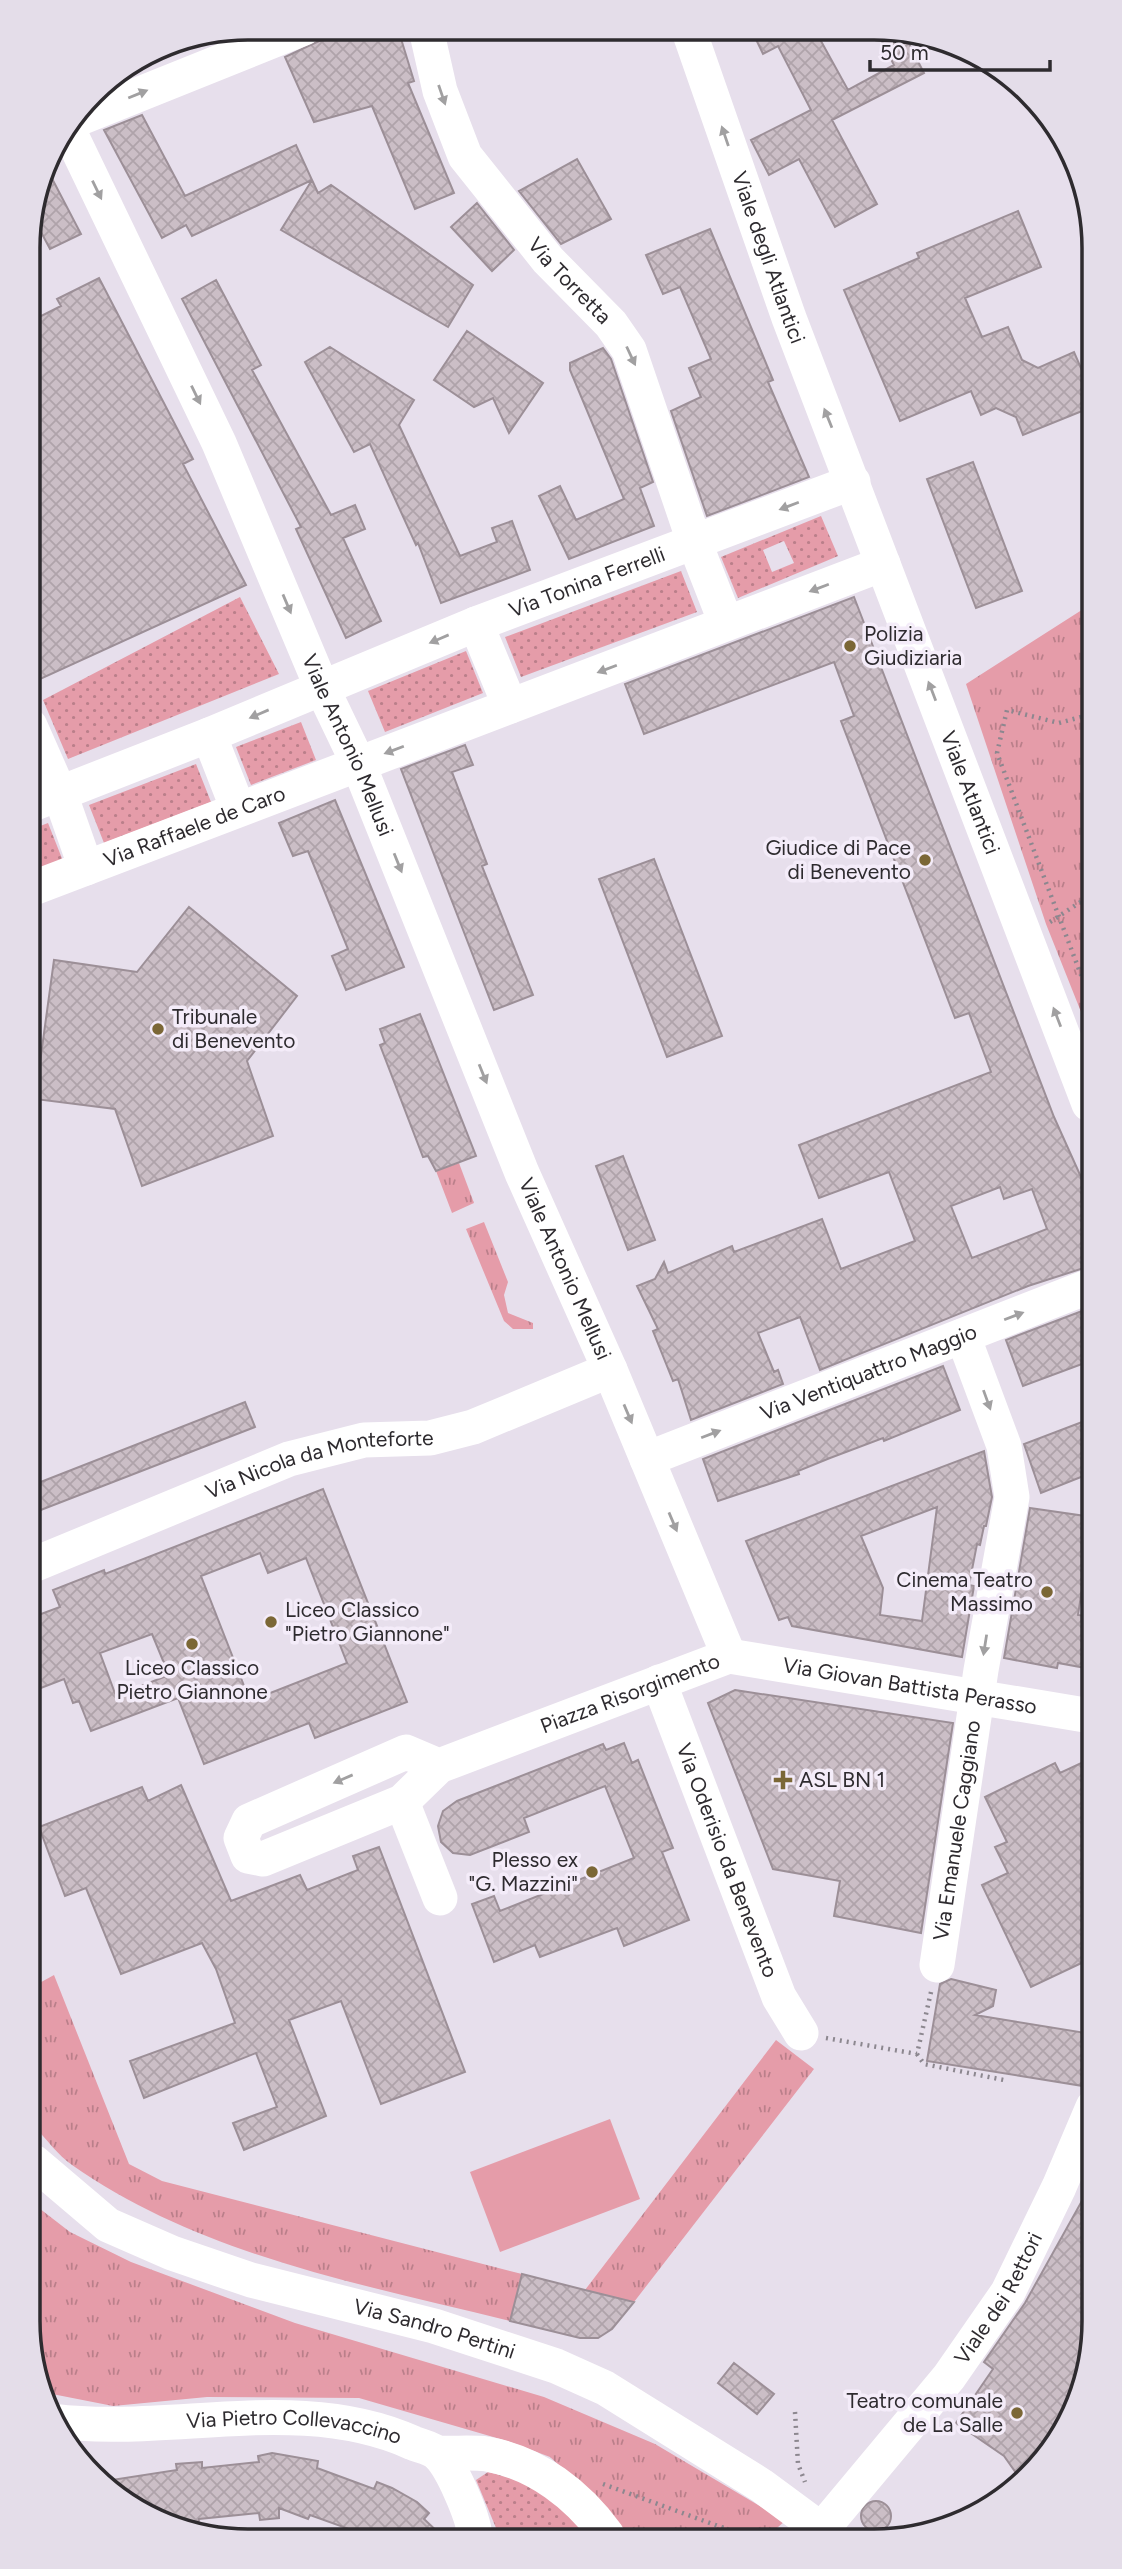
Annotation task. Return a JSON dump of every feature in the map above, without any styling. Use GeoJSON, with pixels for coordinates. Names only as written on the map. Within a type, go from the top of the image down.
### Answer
{"type":"FeatureCollection","features":[{"type":"Feature","properties":{"kind":"street"},"geometry":{"type":"LineString","coordinates":[[90,114],[274,40]]}},
{"type":"Feature","properties":{"kind":"street","name":"Via Torretta"},"geometry":{"type":"LineString","coordinates":[[428,40],[440,91],[465,156],[548,260],[611,324],[629,350],[694,541],[726,623]]}},
{"type":"Feature","properties":{"kind":"street","name":"Viale degli Atlantici"},"geometry":{"type":"LineString","coordinates":[[692,40],[789,318],[853,482]]}},
{"type":"Feature","properties":{"kind":"street","name":"Viale Antonio Mellusi"},"geometry":{"type":"LineString","coordinates":[[72,138],[219,443],[322,688],[358,763],[522,1173],[610,1370]]}},
{"type":"Feature","properties":{"kind":"street","name":"Via Tonina Ferrelli"},"geometry":{"type":"LineString","coordinates":[[322,688],[476,624],[853,482]]}},
{"type":"Feature","properties":{"kind":"street","name":"Viale Atlantici"},"geometry":{"type":"LineString","coordinates":[[853,482],[883,564],[1044,926],[1082,1075]]}},
{"type":"Feature","properties":{"kind":"street"},"geometry":{"type":"LineString","coordinates":[[358,763],[883,564]]}},
{"type":"Feature","properties":{"kind":"street"},"geometry":{"type":"LineString","coordinates":[[476,624],[510,706]]}},
{"type":"Feature","properties":{"kind":"street"},"geometry":{"type":"LineString","coordinates":[[45,800],[322,688]]}},
{"type":"Feature","properties":{"kind":"street"},"geometry":{"type":"LineString","coordinates":[[209,735],[238,809]]}},
{"type":"Feature","properties":{"kind":"street","name":"Via Raffaele de Caro"},"geometry":{"type":"LineString","coordinates":[[41,885],[358,763]]}},
{"type":"Feature","properties":{"kind":"street"},"geometry":{"type":"LineString","coordinates":[[41,779],[45,800],[86,868]]}},
{"type":"Feature","properties":{"kind":"street","name":"Via Ventiquattro Maggio"},"geometry":{"type":"LineString","coordinates":[[647,1459],[1082,1289]]}},
{"type":"Feature","properties":{"kind":"street","name":"Via Emanuele Caggiano"},"geometry":{"type":"LineString","coordinates":[[937,1965],[977,1695],[1012,1497],[1004,1446],[963,1335]]}},
{"type":"Feature","properties":{"kind":"street","name":"Piazza Risorgimento"},"geometry":{"type":"LineString","coordinates":[[439,1766],[406,1752],[249,1821],[241,1838],[248,1856],[264,1859],[402,1802],[439,1766],[729,1656],[610,1370]]}},
{"type":"Feature","properties":{"kind":"street","name":"Via Nicola da Monteforte"},"geometry":{"type":"LineString","coordinates":[[40,1562],[289,1459],[364,1440],[430,1438],[473,1427],[610,1370]]}},
{"type":"Feature","properties":{"kind":"street","name":"Via Giovan Battista Perasso"},"geometry":{"type":"LineString","coordinates":[[729,1656],[1081,1714]]}},
{"type":"Feature","properties":{"kind":"street","name":"Via Oderisio da Benevento"},"geometry":{"type":"LineString","coordinates":[[659,1682],[779,1997],[802,2033]]}},
{"type":"Feature","properties":{"kind":"street"},"geometry":{"type":"LineString","coordinates":[[402,1802],[440,1898]]}},
{"type":"Feature","properties":{"kind":"street","name":"Viale dei Rettori"},"geometry":{"type":"LineString","coordinates":[[827,2529],[950,2377],[1008,2292],[1059,2188],[1081,2135]]}},
{"type":"Feature","properties":{"kind":"street","name":"Via Sandro Pertini"},"geometry":{"type":"LineString","coordinates":[[40,2167],[107,2225],[172,2253],[251,2280],[434,2326],[556,2367],[605,2388],[762,2486],[822,2529]]}},
{"type":"Feature","properties":{"kind":"street","name":"Via Pietro Collevaccino"},"geometry":{"type":"LineString","coordinates":[[67,2422],[121,2426],[265,2419],[337,2421],[391,2434],[438,2453]]}},
{"type":"Feature","properties":{"kind":"street"},"geometry":{"type":"LineString","coordinates":[[438,2453],[487,2454],[530,2469],[561,2486],[592,2513],[603,2529]]}},
{"type":"Feature","properties":{"kind":"street"},"geometry":{"type":"LineString","coordinates":[[438,2453],[464,2497],[473,2529]]}},
{"type":"Feature","properties":{"kind":"path"},"geometry":{"type":"LineString","coordinates":[[1082,717],[1059,723],[1007,710],[997,754],[1044,926],[1082,985]]}},
{"type":"Feature","properties":{"kind":"path"},"geometry":{"type":"LineString","coordinates":[[1044,926],[1082,905]]}},
{"type":"Feature","properties":{"kind":"path"},"geometry":{"type":"LineString","coordinates":[[937,1965],[917,2054],[923,2064],[1004,2080]]}},
{"type":"Feature","properties":{"kind":"path"},"geometry":{"type":"LineString","coordinates":[[802,2033],[917,2054]]}},
{"type":"Feature","properties":{"kind":"path"},"geometry":{"type":"LineString","coordinates":[[795,2412],[798,2464],[824,2529]]}},
{"type":"Feature","properties":{"kind":"path"},"geometry":{"type":"LineString","coordinates":[[601,2483],[726,2529]]}},
{"type":"Feature","properties":{"kind":"green space"},"geometry":{"type":"Polygon","coordinates":[[[821,516],[838,556],[738,598],[721,557],[821,516]],[[784,541],[763,550],[772,572],[794,563],[784,541]]]}},
{"type":"Feature","properties":{"kind":"green space"},"geometry":{"type":"Polygon","coordinates":[[[681,571],[697,612],[521,677],[505,637],[681,571]]]}},
{"type":"Feature","properties":{"kind":"green space"},"geometry":{"type":"Polygon","coordinates":[[[240,597],[279,674],[68,759],[43,700],[240,597]]]}},
{"type":"Feature","properties":{"kind":"green space"},"geometry":{"type":"Polygon","coordinates":[[[1082,610],[1082,1013],[1046,924],[966,684],[1082,610]]]}},
{"type":"Feature","properties":{"kind":"green space"},"geometry":{"type":"Polygon","coordinates":[[[466,651],[483,693],[385,732],[368,691],[466,651]]]}},
{"type":"Feature","properties":{"kind":"green space"},"geometry":{"type":"Polygon","coordinates":[[[301,722],[316,760],[251,785],[236,747],[301,722]]]}},
{"type":"Feature","properties":{"kind":"green space"},"geometry":{"type":"Polygon","coordinates":[[[196,764],[211,802],[104,843],[89,805],[196,764]]]}},
{"type":"Feature","properties":{"kind":"green space"},"geometry":{"type":"Polygon","coordinates":[[[48,823],[63,861],[41,870],[41,826],[48,823]]]}},
{"type":"Feature","properties":{"kind":"green space"},"geometry":{"type":"Polygon","coordinates":[[[459,1163],[474,1203],[452,1213],[436,1171],[459,1163]]]}},
{"type":"Feature","properties":{"kind":"green space"},"geometry":{"type":"Polygon","coordinates":[[[484,1222],[508,1282],[504,1295],[508,1313],[533,1323],[533,1329],[513,1329],[504,1321],[466,1229],[484,1222]]]}},
{"type":"Feature","properties":{"kind":"green space"},"geometry":{"type":"Polygon","coordinates":[[[54,1975],[129,2164],[162,2181],[522,2274],[510,2321],[340,2279],[228,2244],[173,2222],[121,2196],[72,2165],[40,2133],[40,1983],[54,1975]]]}},
{"type":"Feature","properties":{"kind":"green space"},"geometry":{"type":"Polygon","coordinates":[[[776,2040],[814,2069],[634,2302],[585,2290],[776,2040]]]}},
{"type":"Feature","properties":{"kind":"green space"},"geometry":{"type":"Polygon","coordinates":[[[610,2119],[640,2199],[500,2252],[470,2172],[610,2119]]]}},
{"type":"Feature","properties":{"kind":"green space"},"geometry":{"type":"Polygon","coordinates":[[[40,2209],[70,2232],[131,2262],[295,2323],[544,2397],[655,2444],[785,2521],[776,2529],[613,2529],[594,2497],[550,2457],[507,2441],[359,2398],[207,2397],[113,2406],[54,2394],[42,2348],[40,2209]]]}},
{"type":"Feature","properties":{"kind":"green space"},"geometry":{"type":"Polygon","coordinates":[[[488,2472],[520,2482],[544,2494],[581,2529],[496,2529],[476,2480],[488,2472]]]}},
{"type":"Feature","properties":{"kind":"building"},"geometry":{"type":"Polygon","coordinates":[[[401,40],[414,81],[408,83],[454,193],[415,209],[372,106],[314,122],[285,57],[319,41],[401,40]]]}},
{"type":"Feature","properties":{"kind":"building"},"geometry":{"type":"Polygon","coordinates":[[[756,40],[820,40],[848,90],[894,65],[881,41],[909,43],[924,73],[832,120],[877,204],[835,227],[799,159],[769,175],[751,140],[811,110],[778,46],[763,54],[756,40]]]}},
{"type":"Feature","properties":{"kind":"building"},"geometry":{"type":"Polygon","coordinates":[[[142,115],[185,196],[296,145],[312,180],[192,236],[186,225],[162,238],[104,130],[142,115]]]}},
{"type":"Feature","properties":{"kind":"building"},"geometry":{"type":"Polygon","coordinates":[[[577,159],[611,219],[561,244],[519,191],[577,159]]]}},
{"type":"Feature","properties":{"kind":"building"},"geometry":{"type":"Polygon","coordinates":[[[52,179],[81,234],[50,249],[41,233],[44,208],[52,179]]]}},
{"type":"Feature","properties":{"kind":"building"},"geometry":{"type":"Polygon","coordinates":[[[312,180],[318,193],[331,185],[473,285],[448,327],[281,230],[312,180]]]}},
{"type":"Feature","properties":{"kind":"building"},"geometry":{"type":"Polygon","coordinates":[[[477,203],[514,250],[492,271],[451,227],[477,203]]]}},
{"type":"Feature","properties":{"kind":"building"},"geometry":{"type":"Polygon","coordinates":[[[1018,211],[1041,267],[965,298],[982,337],[1008,327],[1022,360],[1038,368],[1074,352],[1082,370],[1082,411],[1023,435],[1016,417],[996,408],[981,415],[971,391],[900,421],[844,290],[919,258],[917,253],[1018,211]]]}},
{"type":"Feature","properties":{"kind":"building"},"geometry":{"type":"Polygon","coordinates":[[[710,229],[773,380],[768,382],[809,477],[707,516],[671,411],[701,397],[689,368],[711,359],[680,287],[663,294],[646,255],[710,229]]]}},
{"type":"Feature","properties":{"kind":"building"},"geometry":{"type":"Polygon","coordinates":[[[99,278],[193,459],[183,464],[246,585],[41,679],[41,316],[61,306],[57,299],[99,278]]]}},
{"type":"Feature","properties":{"kind":"building"},"geometry":{"type":"Polygon","coordinates":[[[216,280],[261,365],[252,370],[331,515],[355,505],[365,529],[343,538],[381,621],[346,638],[296,529],[301,527],[182,299],[216,280]]]}},
{"type":"Feature","properties":{"kind":"building"},"geometry":{"type":"Polygon","coordinates":[[[467,331],[543,383],[509,433],[493,398],[474,407],[434,380],[467,331]]]}},
{"type":"Feature","properties":{"kind":"building"},"geometry":{"type":"Polygon","coordinates":[[[330,347],[414,400],[399,425],[460,556],[497,542],[492,528],[512,521],[530,570],[441,603],[418,543],[416,545],[370,444],[354,452],[305,362],[330,347]]]}},
{"type":"Feature","properties":{"kind":"building"},"geometry":{"type":"Polygon","coordinates":[[[603,348],[611,359],[653,482],[640,488],[654,526],[569,559],[539,496],[560,486],[576,520],[624,499],[570,370],[570,363],[603,348]]]}},
{"type":"Feature","properties":{"kind":"building"},"geometry":{"type":"Polygon","coordinates":[[[973,462],[1022,591],[976,608],[927,479],[973,462]]]}},
{"type":"Feature","properties":{"kind":"building"},"geometry":{"type":"Polygon","coordinates":[[[854,597],[1054,1117],[1082,1178],[1082,1269],[1028,1286],[820,1370],[800,1317],[758,1333],[774,1372],[778,1370],[783,1384],[691,1420],[678,1379],[673,1381],[653,1331],[658,1329],[637,1286],[655,1279],[664,1262],[668,1273],[732,1246],[734,1252],[822,1219],[841,1269],[915,1241],[889,1172],[819,1198],[799,1145],[991,1072],[969,1013],[955,1018],[841,721],[854,716],[834,662],[644,734],[625,684],[854,597]],[[1000,1187],[951,1206],[972,1258],[1047,1229],[1032,1189],[1004,1199],[1000,1187]]]}},
{"type":"Feature","properties":{"kind":"building"},"geometry":{"type":"Polygon","coordinates":[[[465,745],[473,765],[452,772],[487,864],[482,866],[533,995],[494,1010],[401,769],[465,745]]]}},
{"type":"Feature","properties":{"kind":"building"},"geometry":{"type":"Polygon","coordinates":[[[335,800],[404,967],[346,990],[332,956],[348,949],[308,851],[293,856],[279,823],[335,800]]]}},
{"type":"Feature","properties":{"kind":"building"},"geometry":{"type":"Polygon","coordinates":[[[654,859],[722,1036],[667,1057],[599,879],[654,859]]]}},
{"type":"Feature","properties":{"kind":"building","name":"Tribunale di Benevento"},"geometry":{"type":"Polygon","coordinates":[[[189,907],[297,996],[247,1061],[273,1136],[142,1186],[115,1109],[41,1100],[41,1058],[54,960],[137,972],[189,907]]]}},
{"type":"Feature","properties":{"kind":"building"},"geometry":{"type":"Polygon","coordinates":[[[420,1014],[476,1156],[436,1171],[428,1156],[423,1157],[380,1045],[385,1043],[380,1029],[420,1014]]]}},
{"type":"Feature","properties":{"kind":"building"},"geometry":{"type":"Polygon","coordinates":[[[623,1156],[655,1240],[628,1250],[596,1166],[623,1156]]]}},
{"type":"Feature","properties":{"kind":"building"},"geometry":{"type":"Polygon","coordinates":[[[1081,1311],[1081,1364],[1023,1386],[1006,1340],[1081,1311]]]}},
{"type":"Feature","properties":{"kind":"building"},"geometry":{"type":"Polygon","coordinates":[[[943,1366],[960,1410],[884,1441],[883,1438],[830,1458],[798,1471],[799,1474],[718,1501],[703,1459],[943,1366]]]}},
{"type":"Feature","properties":{"kind":"building"},"geometry":{"type":"Polygon","coordinates":[[[245,1402],[255,1427],[40,1510],[40,1482],[245,1402]]]}},
{"type":"Feature","properties":{"kind":"building"},"geometry":{"type":"Polygon","coordinates":[[[1081,1422],[1081,1477],[1041,1493],[1024,1444],[1081,1422]]]}},
{"type":"Feature","properties":{"kind":"building"},"geometry":{"type":"Polygon","coordinates":[[[984,1451],[992,1497],[980,1545],[977,1544],[969,1585],[974,1586],[962,1657],[792,1626],[788,1617],[779,1620],[746,1541],[984,1451]],[[937,1507],[861,1536],[883,1588],[880,1615],[922,1621],[937,1507]]]}},
{"type":"Feature","properties":{"kind":"building","name":"Liceo Classico \"Pietro Giannone\""},"geometry":{"type":"Polygon","coordinates":[[[323,1489],[407,1702],[315,1738],[309,1723],[204,1764],[178,1698],[91,1731],[79,1701],[73,1703],[64,1679],[40,1688],[40,1614],[60,1607],[53,1590],[104,1570],[105,1574],[323,1489]],[[260,1553],[201,1576],[250,1701],[347,1663],[306,1558],[268,1573],[260,1553]],[[152,1634],[100,1653],[116,1696],[169,1675],[152,1634]]]}},
{"type":"Feature","properties":{"kind":"building","name":"Cinema Teatro Massimo"},"geometry":{"type":"Polygon","coordinates":[[[1030,1508],[1081,1515],[1081,1593],[1078,1615],[1081,1616],[1081,1667],[1058,1663],[1057,1668],[1004,1658],[1030,1508]]]}},
{"type":"Feature","properties":{"kind":"building"},"geometry":{"type":"Polygon","coordinates":[[[735,1690],[953,1723],[921,1933],[834,1916],[840,1881],[773,1869],[708,1703],[735,1690]]]}},
{"type":"Feature","properties":{"kind":"building","name":"Plesso ex \"G. Mazzini\""},"geometry":{"type":"Polygon","coordinates":[[[624,1743],[632,1763],[638,1760],[673,1848],[662,1852],[689,1920],[624,1946],[617,1928],[540,1957],[535,1945],[494,1962],[472,1904],[494,1896],[500,1911],[634,1858],[605,1786],[524,1818],[529,1832],[470,1855],[453,1853],[441,1842],[438,1826],[443,1811],[457,1801],[603,1744],[606,1750],[624,1743]]]}},
{"type":"Feature","properties":{"kind":"building"},"geometry":{"type":"Polygon","coordinates":[[[1055,1763],[1060,1773],[1081,1763],[1081,1963],[1031,1987],[982,1885],[1008,1873],[995,1847],[1007,1842],[985,1797],[1055,1763]]]}},
{"type":"Feature","properties":{"kind":"building"},"geometry":{"type":"Polygon","coordinates":[[[181,1785],[231,1901],[300,1875],[307,1890],[358,1870],[353,1856],[379,1847],[465,2072],[381,2104],[341,2001],[289,2020],[326,2116],[244,2150],[233,2123],[277,2107],[256,2053],[144,2098],[130,2061],[235,2023],[216,1969],[202,1943],[121,1974],[86,1888],[65,1896],[40,1827],[142,1787],[148,1801],[181,1785]]]}},
{"type":"Feature","properties":{"kind":"building"},"geometry":{"type":"Polygon","coordinates":[[[951,1979],[996,1990],[993,2006],[975,2015],[1081,2032],[1081,2086],[927,2061],[940,1984],[951,1979]]]}},
{"type":"Feature","properties":{"kind":"building"},"geometry":{"type":"Polygon","coordinates":[[[1081,2202],[1081,2334],[1075,2374],[1054,2425],[1039,2447],[1016,2472],[1004,2456],[956,2423],[993,2369],[984,2362],[1025,2303],[1081,2202]]]}},
{"type":"Feature","properties":{"kind":"building"},"geometry":{"type":"Polygon","coordinates":[[[522,2274],[634,2302],[612,2329],[598,2338],[580,2338],[510,2321],[522,2274]]]}},
{"type":"Feature","properties":{"kind":"building"},"geometry":{"type":"Polygon","coordinates":[[[734,2363],[774,2394],[757,2414],[718,2383],[734,2363]]]}},
{"type":"Feature","properties":{"kind":"building"},"geometry":{"type":"Polygon","coordinates":[[[272,2453],[318,2461],[317,2468],[374,2489],[377,2482],[392,2488],[417,2502],[429,2513],[424,2519],[435,2529],[349,2529],[310,2515],[308,2519],[279,2508],[279,2518],[260,2520],[259,2513],[199,2519],[199,2522],[156,2507],[114,2480],[177,2470],[176,2464],[202,2462],[202,2468],[259,2462],[258,2456],[272,2453]]]}},
{"type":"Feature","properties":{"kind":"building"},"geometry":{"type":"Polygon","coordinates":[[[876,2501],[889,2510],[891,2516],[883,2528],[870,2529],[861,2516],[866,2506],[876,2501]]]}},
{"type":"Feature","properties":{"kind":"place","name":"Polizia Giudiziaria"},"geometry":{"type":"Point","coordinates":[850,646]}},
{"type":"Feature","properties":{"kind":"place","name":"Giudice di Pace di Benevento"},"geometry":{"type":"Point","coordinates":[925,860]}},
{"type":"Feature","properties":{"kind":"place","name":"Tribunale di Benevento"},"geometry":{"type":"Point","coordinates":[158,1029]}},
{"type":"Feature","properties":{"kind":"place","name":"Cinema Teatro Massimo"},"geometry":{"type":"Point","coordinates":[1047,1592]}},
{"type":"Feature","properties":{"kind":"place","name":"Liceo Classico \"Pietro Giannone\""},"geometry":{"type":"Point","coordinates":[271,1622]}},
{"type":"Feature","properties":{"kind":"place","name":"Liceo Classico Pietro Giannone"},"geometry":{"type":"Point","coordinates":[192,1644]}},
{"type":"Feature","properties":{"kind":"place","name":"ASL BN 1"},"geometry":{"type":"Point","coordinates":[783,1780]}},
{"type":"Feature","properties":{"kind":"place","name":"Plesso ex \"G. Mazzini\""},"geometry":{"type":"Point","coordinates":[592,1872]}},
{"type":"Feature","properties":{"kind":"place","name":"Teatro comunale de La Salle"},"geometry":{"type":"Point","coordinates":[1017,2413]}}]}
